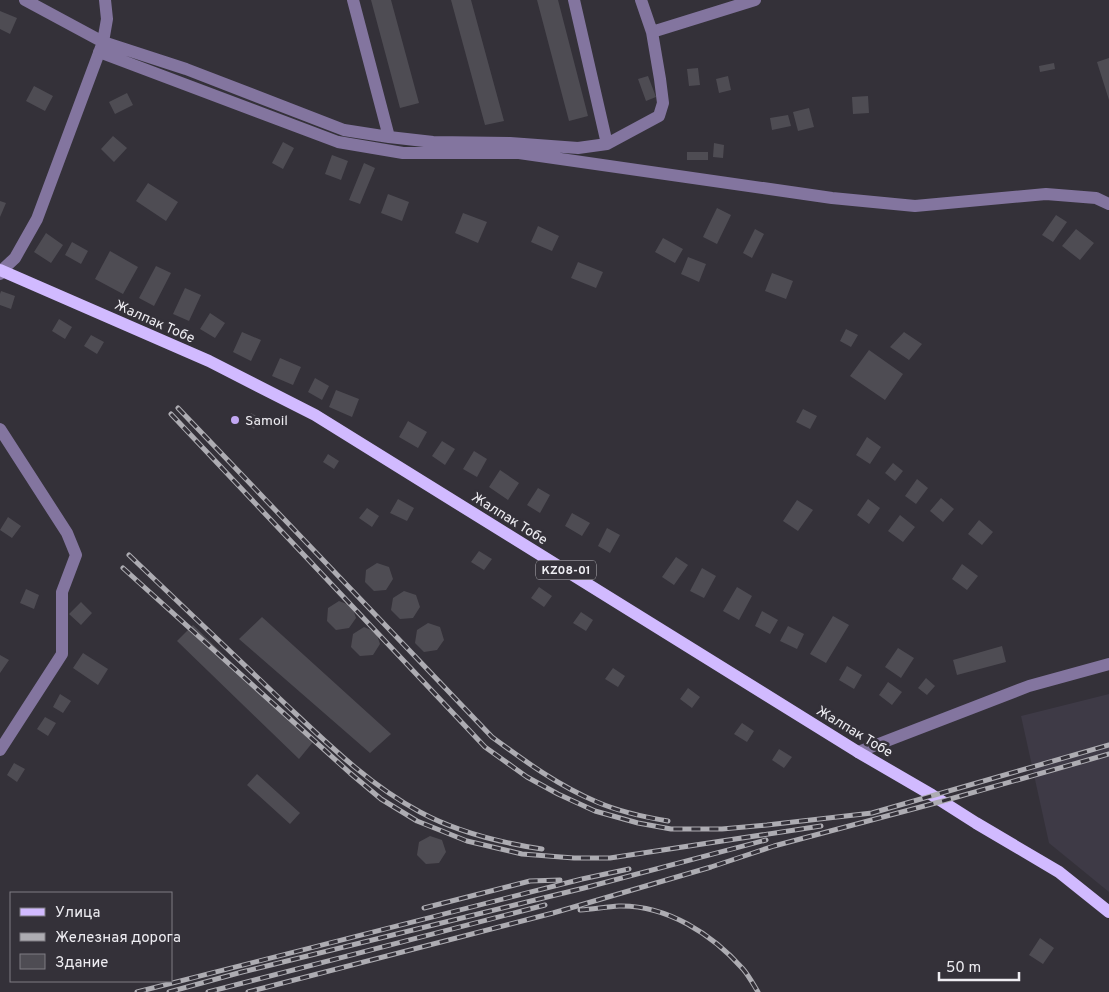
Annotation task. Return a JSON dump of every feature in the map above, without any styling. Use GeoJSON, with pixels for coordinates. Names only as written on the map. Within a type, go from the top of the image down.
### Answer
{"type":"FeatureCollection","features":[{"type":"Feature","properties":{"kind":"main road","name":"Жалпак Тобе"},"geometry":{"type":"LineString","coordinates":[[0,272],[209,361],[315,415],[858,752],[1059,872],[1109,912]]}},
{"type":"Feature","properties":{"kind":"street"},"geometry":{"type":"LineString","coordinates":[[24,0],[101,47],[338,142],[403,153],[519,153],[832,198],[914,206],[1046,194],[1096,198],[1109,204]]}},
{"type":"Feature","properties":{"kind":"street"},"geometry":{"type":"LineString","coordinates":[[0,272],[15,258],[37,219],[101,47],[107,19],[105,0]]}},
{"type":"Feature","properties":{"kind":"street"},"geometry":{"type":"LineString","coordinates":[[353,0],[389,137]]}},
{"type":"Feature","properties":{"kind":"street"},"geometry":{"type":"LineString","coordinates":[[574,0],[607,144]]}},
{"type":"Feature","properties":{"kind":"street"},"geometry":{"type":"LineString","coordinates":[[101,47],[186,70],[344,130],[433,142],[510,143],[578,148],[607,144],[659,116],[663,103],[660,79],[652,32],[641,0]]}},
{"type":"Feature","properties":{"kind":"street"},"geometry":{"type":"LineString","coordinates":[[652,32],[755,0]]}},
{"type":"Feature","properties":{"kind":"street"},"geometry":{"type":"LineString","coordinates":[[0,429],[67,533],[76,555],[62,592],[62,654],[0,750]]}},
{"type":"Feature","properties":{"kind":"street"},"geometry":{"type":"LineString","coordinates":[[858,752],[1029,686],[1109,664]]}},
{"type":"Feature","properties":{"kind":"shaded area"},"geometry":{"type":"Polygon","coordinates":[[[1109,694],[1109,892],[1049,843],[1021,716],[1109,694]]]}},
{"type":"Feature","properties":{"kind":"building"},"geometry":{"type":"Polygon","coordinates":[[[371,0],[391,0],[419,103],[400,108],[371,0]]]}},
{"type":"Feature","properties":{"kind":"building"},"geometry":{"type":"Polygon","coordinates":[[[451,0],[471,0],[504,121],[485,125],[451,0]]]}},
{"type":"Feature","properties":{"kind":"building"},"geometry":{"type":"Polygon","coordinates":[[[537,0],[558,0],[588,116],[569,121],[537,0]]]}},
{"type":"Feature","properties":{"kind":"building"},"geometry":{"type":"Polygon","coordinates":[[[0,11],[17,18],[10,34],[0,29],[0,11]]]}},
{"type":"Feature","properties":{"kind":"building"},"geometry":{"type":"Polygon","coordinates":[[[1109,58],[1109,100],[1097,62],[1109,58]]]}},
{"type":"Feature","properties":{"kind":"building"},"geometry":{"type":"Polygon","coordinates":[[[1054,63],[1055,69],[1040,72],[1039,66],[1054,63]]]}},
{"type":"Feature","properties":{"kind":"building"},"geometry":{"type":"Polygon","coordinates":[[[698,68],[700,85],[689,86],[687,69],[698,68]]]}},
{"type":"Feature","properties":{"kind":"building"},"geometry":{"type":"Polygon","coordinates":[[[648,76],[656,97],[646,101],[638,79],[648,76]]]}},
{"type":"Feature","properties":{"kind":"building"},"geometry":{"type":"Polygon","coordinates":[[[728,76],[731,90],[719,93],[716,79],[728,76]]]}},
{"type":"Feature","properties":{"kind":"building"},"geometry":{"type":"Polygon","coordinates":[[[34,86],[53,96],[45,111],[26,101],[34,86]]]}},
{"type":"Feature","properties":{"kind":"building"},"geometry":{"type":"Polygon","coordinates":[[[127,93],[133,105],[115,114],[109,102],[127,93]]]}},
{"type":"Feature","properties":{"kind":"building"},"geometry":{"type":"Polygon","coordinates":[[[868,96],[869,113],[853,114],[852,97],[868,96]]]}},
{"type":"Feature","properties":{"kind":"building"},"geometry":{"type":"Polygon","coordinates":[[[809,108],[814,127],[798,131],[793,112],[809,108]]]}},
{"type":"Feature","properties":{"kind":"building"},"geometry":{"type":"Polygon","coordinates":[[[788,115],[791,126],[772,130],[770,118],[788,115]]]}},
{"type":"Feature","properties":{"kind":"building"},"geometry":{"type":"Polygon","coordinates":[[[113,136],[127,148],[114,162],[101,149],[113,136]]]}},
{"type":"Feature","properties":{"kind":"building"},"geometry":{"type":"Polygon","coordinates":[[[283,142],[294,148],[283,169],[272,163],[283,142]]]}},
{"type":"Feature","properties":{"kind":"building"},"geometry":{"type":"Polygon","coordinates":[[[714,143],[724,145],[723,158],[713,157],[714,143]]]}},
{"type":"Feature","properties":{"kind":"building"},"geometry":{"type":"Polygon","coordinates":[[[687,152],[708,152],[708,160],[687,160],[687,152]]]}},
{"type":"Feature","properties":{"kind":"building"},"geometry":{"type":"Polygon","coordinates":[[[332,155],[348,161],[341,180],[325,174],[332,155]]]}},
{"type":"Feature","properties":{"kind":"building"},"geometry":{"type":"Polygon","coordinates":[[[364,163],[375,168],[360,204],[349,200],[364,163]]]}},
{"type":"Feature","properties":{"kind":"building"},"geometry":{"type":"Polygon","coordinates":[[[148,183],[178,202],[166,221],[136,201],[148,183]]]}},
{"type":"Feature","properties":{"kind":"building"},"geometry":{"type":"Polygon","coordinates":[[[388,194],[409,202],[402,221],[381,213],[388,194]]]}},
{"type":"Feature","properties":{"kind":"building"},"geometry":{"type":"Polygon","coordinates":[[[0,201],[6,203],[0,217],[0,201]]]}},
{"type":"Feature","properties":{"kind":"building"},"geometry":{"type":"Polygon","coordinates":[[[717,208],[731,215],[717,244],[703,237],[717,208]]]}},
{"type":"Feature","properties":{"kind":"building"},"geometry":{"type":"Polygon","coordinates":[[[463,213],[487,222],[478,243],[455,233],[463,213]]]}},
{"type":"Feature","properties":{"kind":"building"},"geometry":{"type":"Polygon","coordinates":[[[1056,215],[1067,222],[1053,242],[1042,235],[1056,215]]]}},
{"type":"Feature","properties":{"kind":"building"},"geometry":{"type":"Polygon","coordinates":[[[538,226],[559,236],[552,251],[531,242],[538,226]]]}},
{"type":"Feature","properties":{"kind":"building"},"geometry":{"type":"Polygon","coordinates":[[[755,229],[764,234],[752,258],[743,253],[755,229]]]}},
{"type":"Feature","properties":{"kind":"building"},"geometry":{"type":"Polygon","coordinates":[[[1076,229],[1094,243],[1080,260],[1062,246],[1076,229]]]}},
{"type":"Feature","properties":{"kind":"building"},"geometry":{"type":"Polygon","coordinates":[[[46,233],[63,245],[51,263],[34,252],[46,233]]]}},
{"type":"Feature","properties":{"kind":"building"},"geometry":{"type":"Polygon","coordinates":[[[663,238],[683,249],[675,263],[655,252],[663,238]]]}},
{"type":"Feature","properties":{"kind":"building"},"geometry":{"type":"Polygon","coordinates":[[[72,242],[88,251],[81,264],[65,255],[72,242]]]}},
{"type":"Feature","properties":{"kind":"building"},"geometry":{"type":"Polygon","coordinates":[[[110,251],[138,267],[123,294],[95,279],[110,251]]]}},
{"type":"Feature","properties":{"kind":"building"},"geometry":{"type":"Polygon","coordinates":[[[688,257],[706,264],[699,282],[681,274],[688,257]]]}},
{"type":"Feature","properties":{"kind":"building"},"geometry":{"type":"Polygon","coordinates":[[[578,262],[603,272],[596,288],[571,278],[578,262]]]}},
{"type":"Feature","properties":{"kind":"building"},"geometry":{"type":"Polygon","coordinates":[[[156,266],[171,273],[154,306],[139,298],[156,266]]]}},
{"type":"Feature","properties":{"kind":"building"},"geometry":{"type":"Polygon","coordinates":[[[772,273],[793,281],[786,299],[765,291],[772,273]]]}},
{"type":"Feature","properties":{"kind":"building"},"geometry":{"type":"Polygon","coordinates":[[[185,288],[201,295],[189,321],[173,314],[185,288]]]}},
{"type":"Feature","properties":{"kind":"building"},"geometry":{"type":"Polygon","coordinates":[[[1,291],[15,296],[11,309],[0,305],[1,291]]]}},
{"type":"Feature","properties":{"kind":"building"},"geometry":{"type":"Polygon","coordinates":[[[210,313],[225,323],[215,338],[200,329],[210,313]]]}},
{"type":"Feature","properties":{"kind":"building"},"geometry":{"type":"Polygon","coordinates":[[[59,319],[72,327],[65,339],[52,331],[59,319]]]}},
{"type":"Feature","properties":{"kind":"building"},"geometry":{"type":"Polygon","coordinates":[[[846,329],[858,335],[851,347],[840,341],[846,329]]]}},
{"type":"Feature","properties":{"kind":"building"},"geometry":{"type":"Polygon","coordinates":[[[242,332],[261,340],[251,361],[233,352],[242,332]]]}},
{"type":"Feature","properties":{"kind":"building"},"geometry":{"type":"Polygon","coordinates":[[[904,332],[922,344],[909,360],[890,347],[904,332]]]}},
{"type":"Feature","properties":{"kind":"building"},"geometry":{"type":"Polygon","coordinates":[[[91,335],[104,342],[97,354],[84,346],[91,335]]]}},
{"type":"Feature","properties":{"kind":"building"},"geometry":{"type":"Polygon","coordinates":[[[869,350],[903,374],[885,400],[850,376],[869,350]]]}},
{"type":"Feature","properties":{"kind":"building"},"geometry":{"type":"Polygon","coordinates":[[[280,358],[301,367],[293,385],[272,376],[280,358]]]}},
{"type":"Feature","properties":{"kind":"building"},"geometry":{"type":"Polygon","coordinates":[[[315,378],[329,386],[322,400],[308,392],[315,378]]]}},
{"type":"Feature","properties":{"kind":"building"},"geometry":{"type":"Polygon","coordinates":[[[336,390],[359,399],[352,417],[329,407],[336,390]]]}},
{"type":"Feature","properties":{"kind":"building"},"geometry":{"type":"Polygon","coordinates":[[[803,409],[817,416],[810,429],[796,422],[803,409]]]}},
{"type":"Feature","properties":{"kind":"building"},"geometry":{"type":"Polygon","coordinates":[[[251,413],[260,418],[254,429],[245,423],[251,413]]]}},
{"type":"Feature","properties":{"kind":"building"},"geometry":{"type":"Polygon","coordinates":[[[408,421],[427,432],[418,448],[399,437],[408,421]]]}},
{"type":"Feature","properties":{"kind":"building"},"geometry":{"type":"Polygon","coordinates":[[[867,437],[881,447],[870,464],[856,455],[867,437]]]}},
{"type":"Feature","properties":{"kind":"building"},"geometry":{"type":"Polygon","coordinates":[[[442,441],[455,449],[445,465],[432,456],[442,441]]]}},
{"type":"Feature","properties":{"kind":"building"},"geometry":{"type":"Polygon","coordinates":[[[474,451],[487,459],[477,477],[463,469],[474,451]]]}},
{"type":"Feature","properties":{"kind":"building"},"geometry":{"type":"Polygon","coordinates":[[[328,454],[339,461],[334,469],[323,462],[328,454]]]}},
{"type":"Feature","properties":{"kind":"building"},"geometry":{"type":"Polygon","coordinates":[[[893,463],[903,471],[895,481],[885,473],[893,463]]]}},
{"type":"Feature","properties":{"kind":"building"},"geometry":{"type":"Polygon","coordinates":[[[500,470],[519,483],[508,500],[489,487],[500,470]]]}},
{"type":"Feature","properties":{"kind":"building"},"geometry":{"type":"Polygon","coordinates":[[[917,479],[928,488],[916,504],[905,496],[917,479]]]}},
{"type":"Feature","properties":{"kind":"building"},"geometry":{"type":"Polygon","coordinates":[[[538,488],[550,495],[540,513],[527,505],[538,488]]]}},
{"type":"Feature","properties":{"kind":"building"},"geometry":{"type":"Polygon","coordinates":[[[941,498],[954,509],[943,522],[930,511],[941,498]]]}},
{"type":"Feature","properties":{"kind":"building"},"geometry":{"type":"Polygon","coordinates":[[[398,499],[414,508],[407,521],[390,513],[398,499]]]}},
{"type":"Feature","properties":{"kind":"building"},"geometry":{"type":"Polygon","coordinates":[[[868,499],[880,508],[869,524],[857,515],[868,499]]]}},
{"type":"Feature","properties":{"kind":"building"},"geometry":{"type":"Polygon","coordinates":[[[797,500],[813,510],[798,531],[783,521],[797,500]]]}},
{"type":"Feature","properties":{"kind":"building"},"geometry":{"type":"Polygon","coordinates":[[[367,508],[379,516],[372,527],[359,518],[367,508]]]}},
{"type":"Feature","properties":{"kind":"building"},"geometry":{"type":"Polygon","coordinates":[[[572,513],[590,523],[582,536],[565,526],[572,513]]]}},
{"type":"Feature","properties":{"kind":"building"},"geometry":{"type":"Polygon","coordinates":[[[900,515],[915,527],[903,542],[888,531],[900,515]]]}},
{"type":"Feature","properties":{"kind":"building"},"geometry":{"type":"Polygon","coordinates":[[[8,517],[21,526],[12,538],[0,530],[8,517]]]}},
{"type":"Feature","properties":{"kind":"building"},"geometry":{"type":"Polygon","coordinates":[[[979,520],[993,532],[982,545],[968,534],[979,520]]]}},
{"type":"Feature","properties":{"kind":"building"},"geometry":{"type":"Polygon","coordinates":[[[607,528],[620,535],[610,553],[598,546],[607,528]]]}},
{"type":"Feature","properties":{"kind":"building"},"geometry":{"type":"Polygon","coordinates":[[[479,551],[492,559],[484,570],[471,562],[479,551]]]}},
{"type":"Feature","properties":{"kind":"building"},"geometry":{"type":"Polygon","coordinates":[[[676,557],[688,565],[674,585],[662,577],[676,557]]]}},
{"type":"Feature","properties":{"kind":"building"},"geometry":{"type":"Polygon","coordinates":[[[377,563],[389,567],[393,579],[386,590],[374,591],[365,582],[366,570],[377,563]]]}},
{"type":"Feature","properties":{"kind":"building"},"geometry":{"type":"Polygon","coordinates":[[[962,564],[978,576],[967,590],[952,579],[962,564]]]}},
{"type":"Feature","properties":{"kind":"building"},"geometry":{"type":"Polygon","coordinates":[[[702,568],[716,576],[704,598],[690,591],[702,568]]]}},
{"type":"Feature","properties":{"kind":"building"},"geometry":{"type":"Polygon","coordinates":[[[539,587],[552,596],[544,607],[531,598],[539,587]]]}},
{"type":"Feature","properties":{"kind":"building"},"geometry":{"type":"Polygon","coordinates":[[[737,587],[752,596],[739,620],[723,611],[737,587]]]}},
{"type":"Feature","properties":{"kind":"building"},"geometry":{"type":"Polygon","coordinates":[[[26,589],[39,595],[34,609],[20,603],[26,589]]]}},
{"type":"Feature","properties":{"kind":"building"},"geometry":{"type":"Polygon","coordinates":[[[404,591],[416,595],[420,607],[413,618],[400,619],[391,610],[393,598],[404,591]]]}},
{"type":"Feature","properties":{"kind":"building"},"geometry":{"type":"Polygon","coordinates":[[[339,601],[352,606],[356,618],[349,628],[336,630],[327,621],[328,608],[339,601]]]}},
{"type":"Feature","properties":{"kind":"building"},"geometry":{"type":"Polygon","coordinates":[[[81,602],[92,613],[81,625],[69,614],[81,602]]]}},
{"type":"Feature","properties":{"kind":"building"},"geometry":{"type":"Polygon","coordinates":[[[762,611],[778,620],[770,634],[755,626],[762,611]]]}},
{"type":"Feature","properties":{"kind":"building"},"geometry":{"type":"Polygon","coordinates":[[[581,612],[593,620],[586,631],[573,623],[581,612]]]}},
{"type":"Feature","properties":{"kind":"building"},"geometry":{"type":"Polygon","coordinates":[[[833,616],[849,625],[826,663],[810,654],[833,616]]]}},
{"type":"Feature","properties":{"kind":"building"},"geometry":{"type":"Polygon","coordinates":[[[262,617],[391,734],[370,753],[239,639],[262,617]]]}},
{"type":"Feature","properties":{"kind":"building"},"geometry":{"type":"Polygon","coordinates":[[[428,623],[440,627],[444,640],[437,650],[424,652],[415,643],[417,630],[428,623]]]}},
{"type":"Feature","properties":{"kind":"building"},"geometry":{"type":"Polygon","coordinates":[[[193,625],[313,742],[299,759],[177,641],[193,625]]]}},
{"type":"Feature","properties":{"kind":"building"},"geometry":{"type":"Polygon","coordinates":[[[788,626],[804,634],[797,649],[780,641],[788,626]]]}},
{"type":"Feature","properties":{"kind":"building"},"geometry":{"type":"Polygon","coordinates":[[[364,627],[376,632],[380,644],[373,655],[360,656],[351,647],[353,634],[364,627]]]}},
{"type":"Feature","properties":{"kind":"building"},"geometry":{"type":"Polygon","coordinates":[[[1002,646],[1006,662],[957,675],[953,660],[1002,646]]]}},
{"type":"Feature","properties":{"kind":"building"},"geometry":{"type":"Polygon","coordinates":[[[898,648],[914,658],[901,678],[885,667],[898,648]]]}},
{"type":"Feature","properties":{"kind":"building"},"geometry":{"type":"Polygon","coordinates":[[[83,653],[108,669],[98,685],[73,668],[83,653]]]}},
{"type":"Feature","properties":{"kind":"building"},"geometry":{"type":"Polygon","coordinates":[[[0,655],[9,660],[0,673],[0,655]]]}},
{"type":"Feature","properties":{"kind":"building"},"geometry":{"type":"Polygon","coordinates":[[[847,666],[862,675],[854,689],[839,680],[847,666]]]}},
{"type":"Feature","properties":{"kind":"building"},"geometry":{"type":"Polygon","coordinates":[[[613,668],[625,676],[618,687],[605,679],[613,668]]]}},
{"type":"Feature","properties":{"kind":"building"},"geometry":{"type":"Polygon","coordinates":[[[926,678],[935,686],[927,695],[918,688],[926,678]]]}},
{"type":"Feature","properties":{"kind":"building"},"geometry":{"type":"Polygon","coordinates":[[[888,682],[902,692],[892,705],[879,695],[888,682]]]}},
{"type":"Feature","properties":{"kind":"building"},"geometry":{"type":"Polygon","coordinates":[[[688,688],[700,697],[692,708],[680,699],[688,688]]]}},
{"type":"Feature","properties":{"kind":"building"},"geometry":{"type":"Polygon","coordinates":[[[60,694],[71,701],[63,713],[53,707],[60,694]]]}},
{"type":"Feature","properties":{"kind":"building"},"geometry":{"type":"Polygon","coordinates":[[[45,717],[56,723],[48,736],[37,729],[45,717]]]}},
{"type":"Feature","properties":{"kind":"building"},"geometry":{"type":"Polygon","coordinates":[[[742,723],[754,731],[747,742],[734,734],[742,723]]]}},
{"type":"Feature","properties":{"kind":"building"},"geometry":{"type":"Polygon","coordinates":[[[779,749],[792,757],[784,768],[772,760],[779,749]]]}},
{"type":"Feature","properties":{"kind":"building"},"geometry":{"type":"Polygon","coordinates":[[[14,763],[25,769],[17,782],[7,775],[14,763]]]}},
{"type":"Feature","properties":{"kind":"building"},"geometry":{"type":"Polygon","coordinates":[[[257,774],[300,813],[290,824],[247,785],[257,774]]]}},
{"type":"Feature","properties":{"kind":"building"},"geometry":{"type":"Polygon","coordinates":[[[430,836],[442,840],[446,852],[439,863],[426,864],[417,855],[419,842],[430,836]]]}},
{"type":"Feature","properties":{"kind":"building"},"geometry":{"type":"Polygon","coordinates":[[[1040,938],[1054,948],[1043,964],[1029,955],[1040,938]]]}},
{"type":"Feature","properties":{"kind":"railway"},"geometry":{"type":"LineString","coordinates":[[178,408],[492,737],[543,773],[583,796],[606,806],[668,821]]}},
{"type":"Feature","properties":{"kind":"railway"},"geometry":{"type":"LineString","coordinates":[[171,414],[485,747],[527,777],[595,811],[638,823],[671,829],[722,829],[872,813],[1109,745]]}},
{"type":"Feature","properties":{"kind":"railway"},"geometry":{"type":"LineString","coordinates":[[129,555],[279,698],[381,788],[420,812],[448,825],[495,840],[542,849]]}},
{"type":"Feature","properties":{"kind":"railway"},"geometry":{"type":"LineString","coordinates":[[123,568],[381,799],[417,821],[467,841],[522,854],[574,858],[610,858],[821,826]]}},
{"type":"Feature","properties":{"kind":"railway"},"geometry":{"type":"LineString","coordinates":[[248,992],[553,913],[711,867],[774,846],[1109,754]]}},
{"type":"Feature","properties":{"kind":"railway"},"geometry":{"type":"LineString","coordinates":[[169,992],[242,972],[584,888],[766,840]]}},
{"type":"Feature","properties":{"kind":"railway"},"geometry":{"type":"LineString","coordinates":[[137,992],[582,879],[629,869]]}},
{"type":"Feature","properties":{"kind":"railway"},"geometry":{"type":"LineString","coordinates":[[424,908],[530,881],[560,880]]}},
{"type":"Feature","properties":{"kind":"railway"},"geometry":{"type":"LineString","coordinates":[[208,992],[545,905]]}},
{"type":"Feature","properties":{"kind":"railway"},"geometry":{"type":"LineString","coordinates":[[580,910],[619,906],[637,907],[671,916],[703,933],[731,956],[743,969],[758,992]]}},
{"type":"Feature","properties":{"kind":"place","name":"Samoil"},"geometry":{"type":"Point","coordinates":[235,420]}}]}
